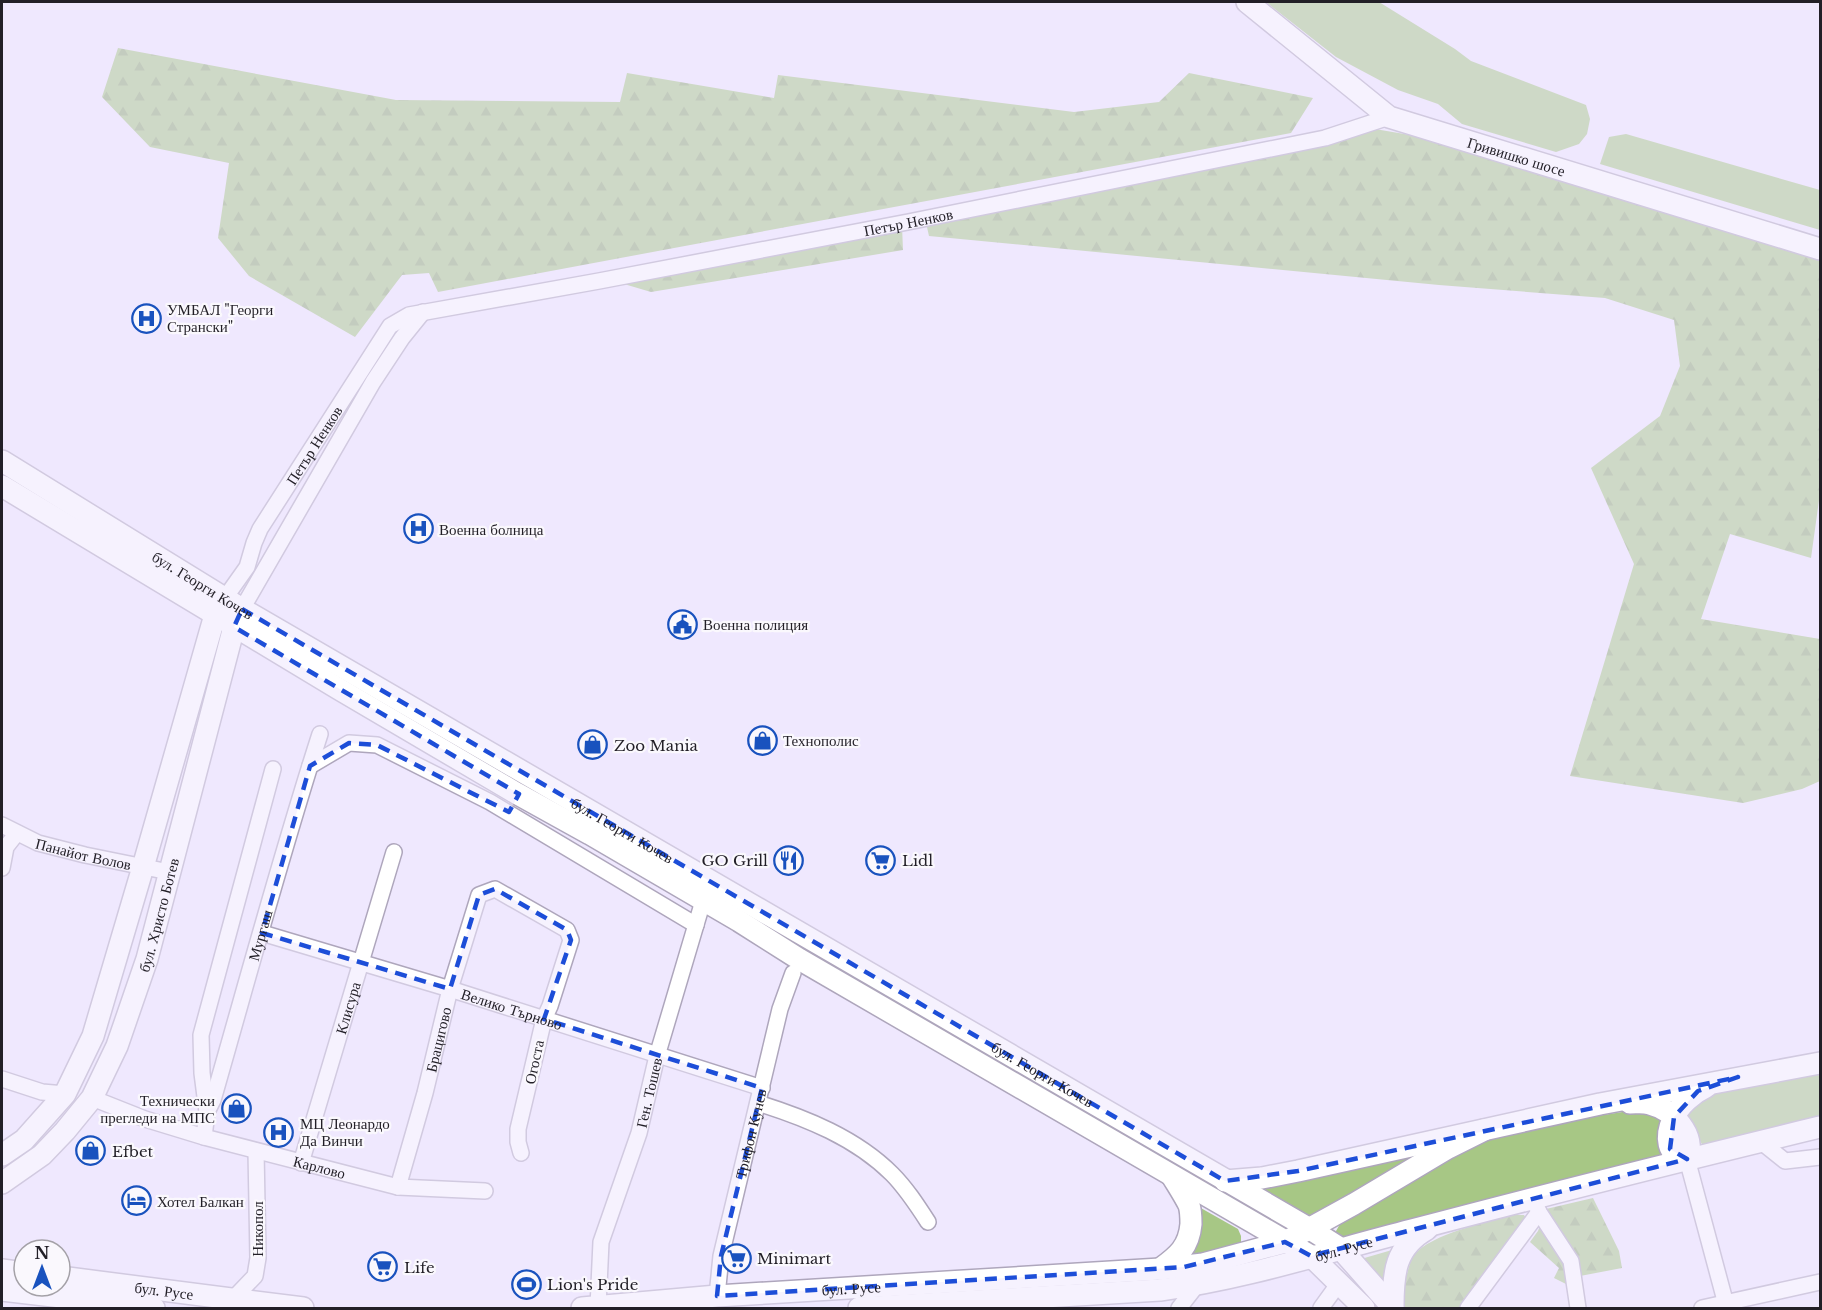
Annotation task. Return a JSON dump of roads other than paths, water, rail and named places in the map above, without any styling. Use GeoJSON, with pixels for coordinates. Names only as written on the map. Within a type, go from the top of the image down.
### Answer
{"type":"FeatureCollection","features":[{"type":"Feature","properties":{"kind":"main road","name":"Гривишко шосе"},"geometry":{"type":"LineString","coordinates":[[1247,2],[1389,117],[1821,249]]}},
{"type":"Feature","properties":{"kind":"main road","name":"бул. Георги Кочев"},"geometry":{"type":"LineString","coordinates":[[2,460],[229,612],[516,793],[591,834],[1311,1256],[1364,1308]]}},
{"type":"Feature","properties":{"kind":"main road","name":"бул. Георги Кочев"},"geometry":{"type":"LineString","coordinates":[[2,486],[713,881],[1310,1229],[1340,1248],[1393,1308]]}},
{"type":"Feature","properties":{"kind":"main road","name":"бул. Христо Ботев"},"geometry":{"type":"LineString","coordinates":[[2,1155],[24,1140],[65,1094],[93,1036],[143,867],[229,612]]}},
{"type":"Feature","properties":{"kind":"main road","name":"бул. Христо Ботев"},"geometry":{"type":"LineString","coordinates":[[2,1183],[54,1144],[92,1098],[117,1046],[147,959],[229,612]]}},
{"type":"Feature","properties":{"kind":"main road","name":"бул. Русе"},"geometry":{"type":"LineString","coordinates":[[1225,1181],[1298,1172],[1600,1104],[1821,1063]]}},
{"type":"Feature","properties":{"kind":"main road"},"geometry":{"type":"LineString","coordinates":[[1687,1159],[1674,1155],[1670,1149],[1669,1135],[1674,1117],[1687,1100],[1698,1091],[1738,1077]]}},
{"type":"Feature","properties":{"kind":"main road"},"geometry":{"type":"LineString","coordinates":[[1600,1104],[1646,1103],[1674,1117]]}},
{"type":"Feature","properties":{"kind":"main road","name":"бул. Русе"},"geometry":{"type":"LineString","coordinates":[[859,1308],[946,1306],[1160,1290],[1197,1285],[1438,1223],[1536,1205],[1687,1159],[1821,1126]]}},
{"type":"Feature","properties":{"kind":"main road","name":"бул. Русе"},"geometry":{"type":"LineString","coordinates":[[590,1308],[717,1296],[1160,1269],[1203,1264],[1285,1242],[1448,1148],[1484,1130]]}},
{"type":"Feature","properties":{"kind":"main road"},"geometry":{"type":"LineString","coordinates":[[1160,1269],[1181,1252],[1186,1245],[1191,1228],[1188,1205],[1172,1176]]}},
{"type":"Feature","properties":{"kind":"main road"},"geometry":{"type":"LineString","coordinates":[[1393,1308],[1396,1263],[1416,1235],[1438,1223]]}},
{"type":"Feature","properties":{"kind":"main road","name":"бул. Русе"},"geometry":{"type":"LineString","coordinates":[[72,1279],[303,1308]]}},
{"type":"Feature","properties":{"kind":"main road","name":"бул. Русе"},"geometry":{"type":"LineString","coordinates":[[2,1290],[154,1308]]}},
{"type":"Feature","properties":{"kind":"street","name":"Петър Ненков"},"geometry":{"type":"LineString","coordinates":[[229,612],[260,529],[390,326],[409,315],[908,222],[1325,138],[1389,117]]}},
{"type":"Feature","properties":{"kind":"street","name":"Петър Ненков"},"geometry":{"type":"LineString","coordinates":[[229,612],[373,382],[423,312]]}},
{"type":"Feature","properties":{"kind":"street","name":"Мургаш"},"geometry":{"type":"LineString","coordinates":[[204,1137],[207,1112],[213,1100],[296,809],[320,734]]}},
{"type":"Feature","properties":{"kind":"street"},"geometry":{"type":"LineString","coordinates":[[310,766],[349,743],[377,745],[490,802],[696,925]]}},
{"type":"Feature","properties":{"kind":"street"},"geometry":{"type":"LineString","coordinates":[[207,1112],[202,1073],[201,1035],[273,769]]}},
{"type":"Feature","properties":{"kind":"street","name":"Панайот Волов"},"geometry":{"type":"LineString","coordinates":[[2,825],[38,843],[169,872]]}},
{"type":"Feature","properties":{"kind":"street"},"geometry":{"type":"LineString","coordinates":[[2,868],[4,847],[17,834]]}},
{"type":"Feature","properties":{"kind":"street"},"geometry":{"type":"LineString","coordinates":[[591,834],[607,872]]}},
{"type":"Feature","properties":{"kind":"street","name":"Клисура"},"geometry":{"type":"LineString","coordinates":[[301,1163],[394,852]]}},
{"type":"Feature","properties":{"kind":"street","name":"Ген. Тошев"},"geometry":{"type":"LineString","coordinates":[[590,1308],[601,1242],[639,1133],[657,1056],[703,901],[713,881]]}},
{"type":"Feature","properties":{"kind":"street","name":"Брацигово"},"geometry":{"type":"LineString","coordinates":[[398,1187],[425,1093],[450,989],[479,895],[495,889],[567,930],[572,939]]}},
{"type":"Feature","properties":{"kind":"street","name":"Велико Търново"},"geometry":{"type":"LineString","coordinates":[[262,933],[450,989],[762,1088]]}},
{"type":"Feature","properties":{"kind":"street","name":"Огоста"},"geometry":{"type":"LineString","coordinates":[[521,1153],[518,1129],[544,1019],[572,939]]}},
{"type":"Feature","properties":{"kind":"street","name":"Трифон Кунев"},"geometry":{"type":"LineString","coordinates":[[717,1296],[721,1256],[780,1009],[793,973]]}},
{"type":"Feature","properties":{"kind":"street"},"geometry":{"type":"LineString","coordinates":[[2,1079],[42,1092],[65,1094]]}},
{"type":"Feature","properties":{"kind":"street","name":"Карлово"},"geometry":{"type":"LineString","coordinates":[[92,1098],[144,1119],[204,1137],[398,1187],[485,1191]]}},
{"type":"Feature","properties":{"kind":"street"},"geometry":{"type":"LineString","coordinates":[[758,1103],[828,1129],[862,1151],[891,1173],[928,1222]]}},
{"type":"Feature","properties":{"kind":"street"},"geometry":{"type":"LineString","coordinates":[[1760,1141],[1785,1161],[1821,1157]]}},
{"type":"Feature","properties":{"kind":"street","name":"Никопол"},"geometry":{"type":"LineString","coordinates":[[233,1299],[255,1276],[258,1258],[256,1151]]}},
{"type":"Feature","properties":{"kind":"street"},"geometry":{"type":"LineString","coordinates":[[1687,1159],[1727,1306]]}},
{"type":"Feature","properties":{"kind":"street"},"geometry":{"type":"LineString","coordinates":[[1468,1308],[1536,1205],[1571,1261],[1578,1308]]}},
{"type":"Feature","properties":{"kind":"street"},"geometry":{"type":"LineString","coordinates":[[1702,1308],[1727,1306],[1821,1282]]}},
{"type":"Feature","properties":{"kind":"street"},"geometry":{"type":"LineString","coordinates":[[1321,1308],[1339,1283]]}},
{"type":"Feature","properties":{"kind":"street"},"geometry":{"type":"LineString","coordinates":[[1179,1308],[1197,1285]]}},
{"type":"Feature","properties":{"kind":"place","name":"УМБАЛ \"Георги Странски\""},"geometry":{"type":"Point","coordinates":[146,318]}},
{"type":"Feature","properties":{"kind":"place","name":"Военна болница"},"geometry":{"type":"Point","coordinates":[418,529]}},
{"type":"Feature","properties":{"kind":"place","name":"Военна полиция"},"geometry":{"type":"Point","coordinates":[682,624]}},
{"type":"Feature","properties":{"kind":"place","name":"Технополис"},"geometry":{"type":"Point","coordinates":[762,740]}},
{"type":"Feature","properties":{"kind":"place","name":"Zoo Mania"},"geometry":{"type":"Point","coordinates":[593,745]}},
{"type":"Feature","properties":{"kind":"place","name":"GO Grill"},"geometry":{"type":"Point","coordinates":[789,860]}},
{"type":"Feature","properties":{"kind":"place","name":"Lidl"},"geometry":{"type":"Point","coordinates":[881,860]}},
{"type":"Feature","properties":{"kind":"place","name":"Технически прегледи на МПС"},"geometry":{"type":"Point","coordinates":[236,1109]}},
{"type":"Feature","properties":{"kind":"place","name":"МЦ Леонардо Да Винчи"},"geometry":{"type":"Point","coordinates":[279,1132]}},
{"type":"Feature","properties":{"kind":"place","name":"Efbet"},"geometry":{"type":"Point","coordinates":[91,1151]}},
{"type":"Feature","properties":{"kind":"place","name":"Хотел Балкан"},"geometry":{"type":"Point","coordinates":[136,1201]}},
{"type":"Feature","properties":{"kind":"place","name":"Minimart"},"geometry":{"type":"Point","coordinates":[736,1258]}},
{"type":"Feature","properties":{"kind":"place","name":"Life"},"geometry":{"type":"Point","coordinates":[383,1267]}},
{"type":"Feature","properties":{"kind":"place","name":"Lion's Pride"},"geometry":{"type":"Point","coordinates":[526,1284]}}]}
